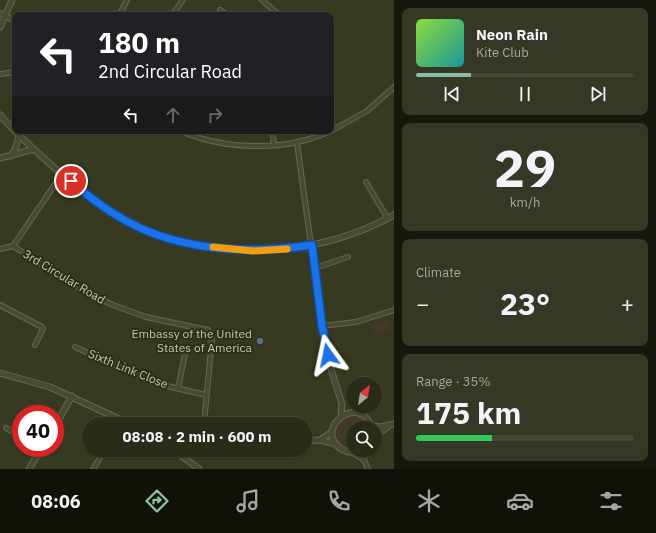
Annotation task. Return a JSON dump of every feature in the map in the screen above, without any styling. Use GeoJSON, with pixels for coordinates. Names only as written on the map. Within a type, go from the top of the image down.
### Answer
{"type":"FeatureCollection","features":[{"type":"Feature","properties":{"kind":"street"},"geometry":{"type":"LineString","coordinates":[[0,27],[2,14],[12,0]]}},
{"type":"Feature","properties":{"kind":"street"},"geometry":{"type":"LineString","coordinates":[[121,12],[127,0]]}},
{"type":"Feature","properties":{"kind":"street"},"geometry":{"type":"LineString","coordinates":[[174,12],[183,0]]}},
{"type":"Feature","properties":{"kind":"street"},"geometry":{"type":"LineString","coordinates":[[262,0],[275,12]]}},
{"type":"Feature","properties":{"kind":"street"},"geometry":{"type":"LineString","coordinates":[[2,14],[12,19]]}},
{"type":"Feature","properties":{"kind":"street"},"geometry":{"type":"LineString","coordinates":[[0,74],[12,72]]}},
{"type":"Feature","properties":{"kind":"street"},"geometry":{"type":"LineString","coordinates":[[334,129],[366,111],[394,87]]}},
{"type":"Feature","properties":{"kind":"street"},"geometry":{"type":"LineString","coordinates":[[0,115],[12,128]]}},
{"type":"Feature","properties":{"kind":"street"},"geometry":{"type":"LineString","coordinates":[[191,134],[215,141],[237,145],[274,145],[297,142],[323,134]]}},
{"type":"Feature","properties":{"kind":"street"},"geometry":{"type":"LineString","coordinates":[[272,134],[274,145]]}},
{"type":"Feature","properties":{"kind":"street"},"geometry":{"type":"LineString","coordinates":[[9,157],[15,150],[19,136],[88,196],[109,211],[146,231],[179,241],[218,248],[253,251],[285,249],[312,245],[340,238],[388,219],[394,215]]}},
{"type":"Feature","properties":{"kind":"street"},"geometry":{"type":"LineString","coordinates":[[297,142],[322,326],[331,369],[342,404],[341,416]]}},
{"type":"Feature","properties":{"kind":"street"},"geometry":{"type":"LineString","coordinates":[[0,158],[9,157],[34,149]]}},
{"type":"Feature","properties":{"kind":"street"},"geometry":{"type":"LineString","coordinates":[[0,249],[13,246],[62,174]]}},
{"type":"Feature","properties":{"kind":"street"},"geometry":{"type":"LineString","coordinates":[[366,182],[388,219]]}},
{"type":"Feature","properties":{"kind":"street","name":"3rd Circular Road"},"geometry":{"type":"LineString","coordinates":[[13,246],[85,292],[113,305],[146,317],[208,330],[212,338],[206,395]]}},
{"type":"Feature","properties":{"kind":"street"},"geometry":{"type":"LineString","coordinates":[[315,268],[348,257]]}},
{"type":"Feature","properties":{"kind":"street"},"geometry":{"type":"LineString","coordinates":[[0,307],[42,327],[43,329],[35,344]]}},
{"type":"Feature","properties":{"kind":"street"},"geometry":{"type":"LineString","coordinates":[[322,326],[356,322],[394,310]]}},
{"type":"Feature","properties":{"kind":"street","name":"Sixth Link Close"},"geometry":{"type":"LineString","coordinates":[[75,347],[148,380],[178,389],[206,395]]}},
{"type":"Feature","properties":{"kind":"street"},"geometry":{"type":"LineString","coordinates":[[178,389],[185,354]]}},
{"type":"Feature","properties":{"kind":"street"},"geometry":{"type":"LineString","coordinates":[[0,373],[50,387],[72,396],[112,417]]}},
{"type":"Feature","properties":{"kind":"street"},"geometry":{"type":"LineString","coordinates":[[204,417],[206,395]]}},
{"type":"Feature","properties":{"kind":"street"},"geometry":{"type":"LineString","coordinates":[[64,410],[72,396]]}},
{"type":"Feature","properties":{"kind":"street"},"geometry":{"type":"LineString","coordinates":[[342,404],[346,407]]}},
{"type":"Feature","properties":{"kind":"street"},"geometry":{"type":"LineString","coordinates":[[346,413],[336,421],[332,432],[336,444],[341,449],[346,450]]}},
{"type":"Feature","properties":{"kind":"street"},"geometry":{"type":"LineString","coordinates":[[356,413],[364,416],[368,421]]}},
{"type":"Feature","properties":{"kind":"street"},"geometry":{"type":"LineString","coordinates":[[382,426],[393,424]]}},
{"type":"Feature","properties":{"kind":"street"},"geometry":{"type":"LineString","coordinates":[[382,431],[393,424]]}},
{"type":"Feature","properties":{"kind":"street"},"geometry":{"type":"LineString","coordinates":[[6,428],[12,432]]}},
{"type":"Feature","properties":{"kind":"street"},"geometry":{"type":"LineString","coordinates":[[320,440],[332,432]]}},
{"type":"Feature","properties":{"kind":"street"},"geometry":{"type":"LineString","coordinates":[[312,441],[320,440],[336,444]]}},
{"type":"Feature","properties":{"kind":"street"},"geometry":{"type":"LineString","coordinates":[[29,469],[36,457]]}},
{"type":"Feature","properties":{"kind":"street"},"geometry":{"type":"LineString","coordinates":[[93,469],[101,457]]}},
{"type":"Feature","properties":{"kind":"street"},"geometry":{"type":"LineString","coordinates":[[183,457],[199,469]]}},
{"type":"Feature","properties":{"kind":"street"},"geometry":{"type":"LineString","coordinates":[[360,457],[364,460],[368,469]]}},
{"type":"Feature","properties":{"kind":"shaded area"},"geometry":{"type":"Polygon","coordinates":[[[386,318],[391,328],[377,336],[371,327],[386,318]]]}},
{"type":"Feature","properties":{"kind":"shaded area"},"geometry":{"type":"Polygon","coordinates":[[[355,414],[363,417],[366,421],[346,421],[346,449],[339,444],[335,432],[335,428],[343,417],[355,414]]]}},
{"type":"Feature","properties":{"kind":"slow traffic"},"geometry":{"type":"LineString","coordinates":[[213,247],[253,251],[287,249]]}},
{"type":"Feature","properties":{"kind":"place","name":"Embassy of the United States of America"},"geometry":{"type":"Point","coordinates":[260,341]}},
{"type":"Feature","properties":{"kind":"route"},"geometry":{"type":"LineString","coordinates":[[71,181],[88,196],[109,211],[146,231],[179,241],[218,248],[253,251],[285,249],[312,245],[322,326],[328,355]]}}]}
